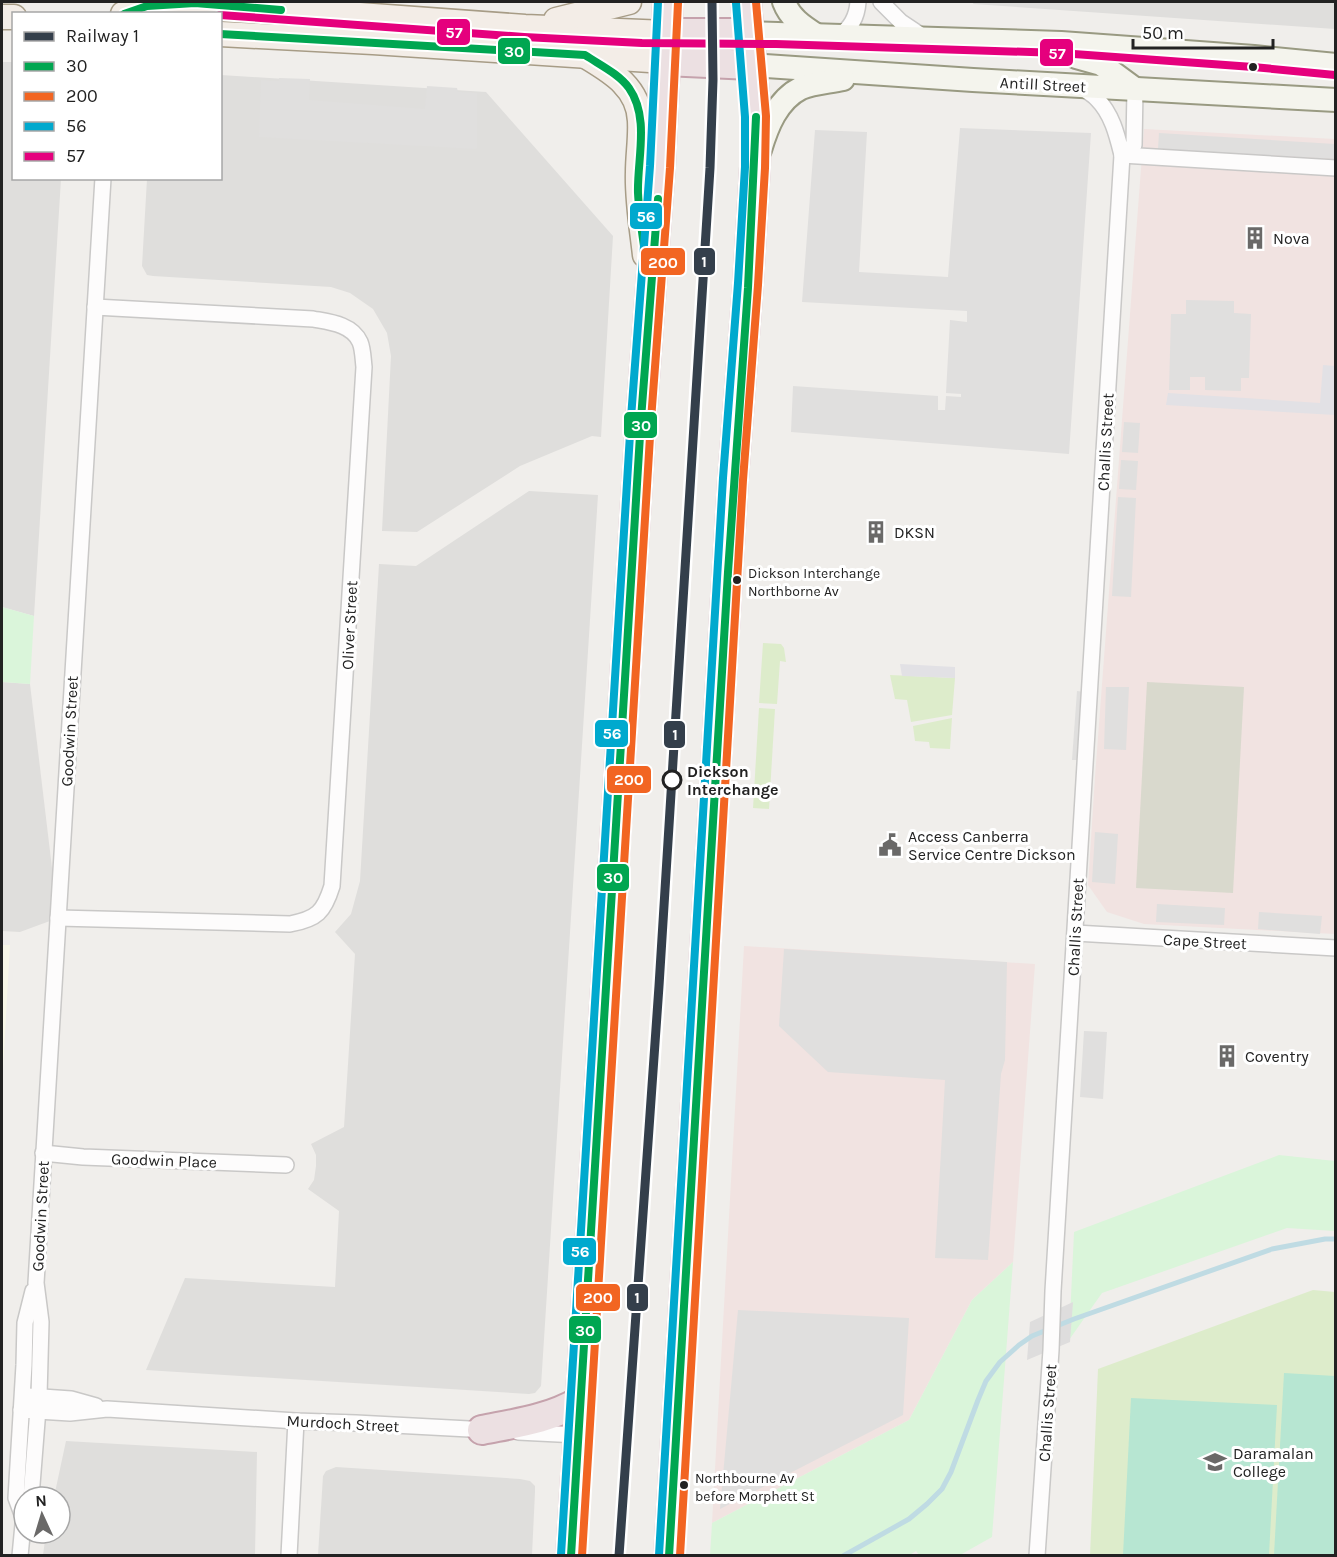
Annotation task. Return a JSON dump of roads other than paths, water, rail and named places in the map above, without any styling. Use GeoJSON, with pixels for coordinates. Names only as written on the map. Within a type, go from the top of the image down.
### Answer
{"type":"FeatureCollection","features":[{"type":"Feature","properties":{"kind":"highway"},"geometry":{"type":"LineString","coordinates":[[571,1556],[668,2]]}},
{"type":"Feature","properties":{"kind":"highway"},"geometry":{"type":"LineString","coordinates":[[669,1556],[733,479],[755,167],[756,117],[746,2]]}},
{"type":"Feature","properties":{"kind":"highway"},"geometry":{"type":"LineString","coordinates":[[666,33],[749,33]]}},
{"type":"Feature","properties":{"kind":"highway"},"geometry":{"type":"LineString","coordinates":[[665,61],[751,65]]}},
{"type":"Feature","properties":{"kind":"highway"},"geometry":{"type":"LineString","coordinates":[[652,1556],[657,1499],[681,1351]]}},
{"type":"Feature","properties":{"kind":"highway"},"geometry":{"type":"LineString","coordinates":[[482,1430],[544,1417],[580,1401]]}},
{"type":"Feature","properties":{"kind":"main road"},"geometry":{"type":"LineString","coordinates":[[525,27],[628,2]]}},
{"type":"Feature","properties":{"kind":"main road"},"geometry":{"type":"LineString","coordinates":[[784,2],[798,23],[816,35]]}},
{"type":"Feature","properties":{"kind":"main road"},"geometry":{"type":"LineString","coordinates":[[129,12],[147,6],[195,3],[525,27],[666,33]]}},
{"type":"Feature","properties":{"kind":"main road"},"geometry":{"type":"LineString","coordinates":[[749,33],[1061,43],[1335,65]]}},
{"type":"Feature","properties":{"kind":"main road"},"geometry":{"type":"LineString","coordinates":[[222,34],[665,61]]}},
{"type":"Feature","properties":{"kind":"main road"},"geometry":{"type":"LineString","coordinates":[[1061,43],[1076,57],[1101,64],[1135,88]]}},
{"type":"Feature","properties":{"kind":"main road"},"geometry":{"type":"LineString","coordinates":[[585,55],[617,76],[630,89],[638,106],[640,133],[638,186],[650,306]]}},
{"type":"Feature","properties":{"kind":"main road","name":"Antill Street"},"geometry":{"type":"LineString","coordinates":[[751,65],[1335,100]]}},
{"type":"Feature","properties":{"kind":"main road"},"geometry":{"type":"LineString","coordinates":[[755,167],[770,122],[789,96],[802,87],[871,73]]}},
{"type":"Feature","properties":{"kind":"street"},"geometry":{"type":"LineString","coordinates":[[840,35],[852,24],[858,2]]}},
{"type":"Feature","properties":{"kind":"street"},"geometry":{"type":"LineString","coordinates":[[881,2],[901,22],[925,38]]}},
{"type":"Feature","properties":{"kind":"street","name":"Challis Street"},"geometry":{"type":"LineString","coordinates":[[1037,1556],[1122,155],[1115,128],[1103,108],[1096,98],[1080,86]]}},
{"type":"Feature","properties":{"kind":"street","name":"Challis Street"},"geometry":{"type":"LineString","coordinates":[[1122,155],[1134,145],[1135,88]]}},
{"type":"Feature","properties":{"kind":"street"},"geometry":{"type":"LineString","coordinates":[[1122,155],[1335,168]]}},
{"type":"Feature","properties":{"kind":"street","name":"Goodwin Street"},"geometry":{"type":"LineString","coordinates":[[32,1485],[38,1404],[40,1322],[36,1283],[43,1154],[103,180]]}},
{"type":"Feature","properties":{"kind":"street","name":"Oliver Street"},"geometry":{"type":"LineString","coordinates":[[58,918],[290,924],[309,921],[321,911],[328,900],[332,886],[364,367],[360,342],[352,332],[340,324],[313,320],[95,307]]}},
{"type":"Feature","properties":{"kind":"street","name":"Cape Street"},"geometry":{"type":"LineString","coordinates":[[1075,933],[1335,948]]}},
{"type":"Feature","properties":{"kind":"street","name":"Goodwin Place"},"geometry":{"type":"LineString","coordinates":[[43,1154],[286,1165]]}},
{"type":"Feature","properties":{"kind":"street","name":"Goodwin Street"},"geometry":{"type":"LineString","coordinates":[[17,1485],[25,1323],[36,1283]]}},
{"type":"Feature","properties":{"kind":"street","name":"Murdoch Street"},"geometry":{"type":"LineString","coordinates":[[22,1403],[38,1404],[71,1399],[107,1409],[578,1435]]}},
{"type":"Feature","properties":{"kind":"street"},"geometry":{"type":"LineString","coordinates":[[289,1556],[296,1421]]}},
{"type":"Feature","properties":{"kind":"waterway"},"geometry":{"type":"LineString","coordinates":[[843,1556],[909,1519],[942,1489],[951,1472],[986,1381],[1000,1362],[1032,1336],[1272,1249],[1336,1239]]}},
{"type":"Feature","properties":{"kind":"rail line","name":"1"},"geometry":{"type":"LineString","coordinates":[[619,1556],[659,986],[710,168],[713,80],[712,2]]}},
{"type":"Feature","properties":{"kind":"place","name":"Nova"},"geometry":{"type":"Point","coordinates":[1255,238]}},
{"type":"Feature","properties":{"kind":"place","name":"DKSN"},"geometry":{"type":"Point","coordinates":[876,532]}},
{"type":"Feature","properties":{"kind":"place","name":"Dickson Interchange Northborne Av"},"geometry":{"type":"Point","coordinates":[737,580]}},
{"type":"Feature","properties":{"kind":"place","name":"Dickson Interchange"},"geometry":{"type":"Point","coordinates":[672,780]}},
{"type":"Feature","properties":{"kind":"place","name":"Access Canberra Service Centre Dickson"},"geometry":{"type":"Point","coordinates":[890,845]}},
{"type":"Feature","properties":{"kind":"place","name":"Coventry"},"geometry":{"type":"Point","coordinates":[1227,1056]}},
{"type":"Feature","properties":{"kind":"place","name":"Daramalan College"},"geometry":{"type":"Point","coordinates":[1215,1462]}},
{"type":"Feature","properties":{"kind":"place","name":"Northbourne Av before Morphett St"},"geometry":{"type":"Point","coordinates":[684,1485]}}]}
